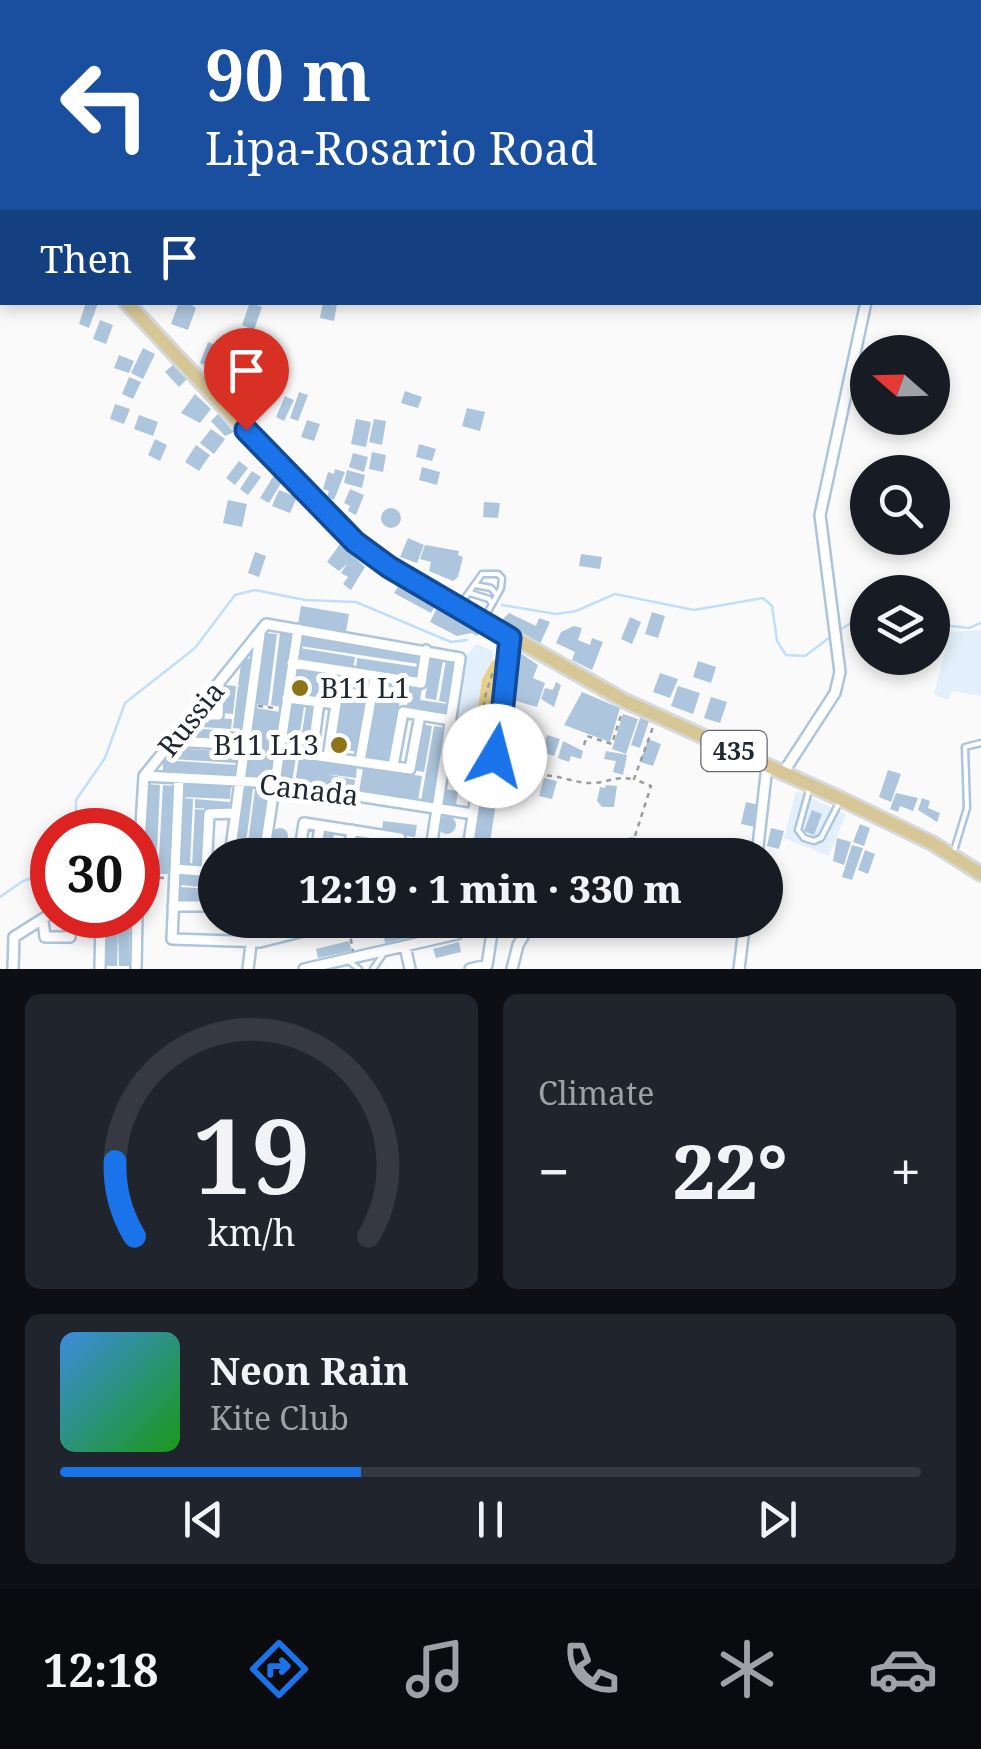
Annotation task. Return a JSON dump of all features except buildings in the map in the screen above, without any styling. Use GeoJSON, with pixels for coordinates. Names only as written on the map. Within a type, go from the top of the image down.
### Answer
{"type":"FeatureCollection","features":[{"type":"Feature","properties":{"kind":"main road","name":"435"},"geometry":{"type":"LineString","coordinates":[[129,305],[328,518],[389,567],[625,700],[841,799],[952,855],[981,874]]}},
{"type":"Feature","properties":{"kind":"street"},"geometry":{"type":"LineString","coordinates":[[783,773],[836,693],[840,672],[820,515],[865,305]]}},
{"type":"Feature","properties":{"kind":"street"},"geometry":{"type":"LineString","coordinates":[[232,838],[261,631],[266,624],[460,658],[433,838]]}},
{"type":"Feature","properties":{"kind":"street"},"geometry":{"type":"LineString","coordinates":[[266,838],[298,629]]}},
{"type":"Feature","properties":{"kind":"street","name":"Russia"},"geometry":{"type":"LineString","coordinates":[[142,808],[144,776],[261,631]]}},
{"type":"Feature","properties":{"kind":"street"},"geometry":{"type":"LineString","coordinates":[[469,838],[479,776],[498,752],[510,638]]}},
{"type":"Feature","properties":{"kind":"street"},"geometry":{"type":"LineString","coordinates":[[292,663],[421,683],[426,650]]}},
{"type":"Feature","properties":{"kind":"street"},"geometry":{"type":"LineString","coordinates":[[360,761],[375,677]]}},
{"type":"Feature","properties":{"kind":"street"},"geometry":{"type":"LineString","coordinates":[[195,715],[218,716],[220,684]]}},
{"type":"Feature","properties":{"kind":"street"},"geometry":{"type":"LineString","coordinates":[[287,698],[336,704],[328,757]]}},
{"type":"Feature","properties":{"kind":"street"},"geometry":{"type":"LineString","coordinates":[[320,702],[312,755],[410,769],[420,715]]}},
{"type":"Feature","properties":{"kind":"street"},"geometry":{"type":"LineString","coordinates":[[393,766],[403,712],[451,720]]}},
{"type":"Feature","properties":{"kind":"street"},"geometry":{"type":"LineString","coordinates":[[174,741],[245,745]]}},
{"type":"Feature","properties":{"kind":"street"},"geometry":{"type":"LineString","coordinates":[[759,838],[766,766]]}},
{"type":"Feature","properties":{"kind":"street","name":"Canada"},"geometry":{"type":"LineString","coordinates":[[144,776],[274,783],[473,814]]}},
{"type":"Feature","properties":{"kind":"street"},"geometry":{"type":"LineString","coordinates":[[179,779],[172,940],[250,942],[268,938]]}},
{"type":"Feature","properties":{"kind":"street"},"geometry":{"type":"LineString","coordinates":[[209,838],[209,814],[234,813]]}},
{"type":"Feature","properties":{"kind":"street"},"geometry":{"type":"LineString","coordinates":[[292,821],[400,838]]}},
{"type":"Feature","properties":{"kind":"street"},"geometry":{"type":"LineString","coordinates":[[302,838],[304,823]]}},
{"type":"Feature","properties":{"kind":"street"},"geometry":{"type":"LineString","coordinates":[[318,838],[320,826]]}},
{"type":"Feature","properties":{"kind":"street"},"geometry":{"type":"LineString","coordinates":[[351,838],[352,830]]}},
{"type":"Feature","properties":{"kind":"street"},"geometry":{"type":"LineString","coordinates":[[175,874],[198,873]]}},
{"type":"Feature","properties":{"kind":"street"},"geometry":{"type":"LineString","coordinates":[[174,906],[198,906]]}},
{"type":"Feature","properties":{"kind":"street"},"geometry":{"type":"LineString","coordinates":[[0,936],[14,937],[30,928]]}},
{"type":"Feature","properties":{"kind":"street"},"geometry":{"type":"LineString","coordinates":[[13,969],[14,937]]}},
{"type":"Feature","properties":{"kind":"street"},"geometry":{"type":"LineString","coordinates":[[100,969],[101,938]]}},
{"type":"Feature","properties":{"kind":"street"},"geometry":{"type":"LineString","coordinates":[[136,969],[137,938]]}},
{"type":"Feature","properties":{"kind":"street"},"geometry":{"type":"LineString","coordinates":[[248,969],[251,938]]}},
{"type":"Feature","properties":{"kind":"street"},"geometry":{"type":"LineString","coordinates":[[304,969],[439,938]]}},
{"type":"Feature","properties":{"kind":"street"},"geometry":{"type":"LineString","coordinates":[[470,969],[487,965],[491,938]]}},
{"type":"Feature","properties":{"kind":"street"},"geometry":{"type":"LineString","coordinates":[[512,969],[522,938]]}},
{"type":"Feature","properties":{"kind":"street"},"geometry":{"type":"LineString","coordinates":[[738,969],[742,938]]}},
{"type":"Feature","properties":{"kind":"street"},"geometry":{"type":"LineString","coordinates":[[405,946],[410,969]]}},
{"type":"Feature","properties":{"kind":"lane"},"geometry":{"type":"LineString","coordinates":[[456,608],[482,574],[498,574],[502,578],[498,596],[485,624]]}},
{"type":"Feature","properties":{"kind":"lane"},"geometry":{"type":"LineString","coordinates":[[475,585],[491,588],[498,596]]}},
{"type":"Feature","properties":{"kind":"lane"},"geometry":{"type":"LineString","coordinates":[[470,593],[489,599],[492,606]]}},
{"type":"Feature","properties":{"kind":"lane"},"geometry":{"type":"LineString","coordinates":[[952,855],[967,808],[965,747],[981,743]]}},
{"type":"Feature","properties":{"kind":"lane"},"geometry":{"type":"LineString","coordinates":[[810,785],[798,822],[804,838],[821,838],[841,799]]}},
{"type":"Feature","properties":{"kind":"lane"},"geometry":{"type":"LineString","coordinates":[[373,969],[384,959],[385,950]]}},
{"type":"Feature","properties":{"kind":"lane"},"geometry":{"type":"LineString","coordinates":[[350,958],[358,969]]}},
{"type":"Feature","properties":{"kind":"path"},"geometry":{"type":"LineString","coordinates":[[480,758],[486,748],[484,707],[493,671]]}},
{"type":"Feature","properties":{"kind":"path"},"geometry":{"type":"LineString","coordinates":[[584,745],[588,736],[612,744],[625,700]]}},
{"type":"Feature","properties":{"kind":"path"},"geometry":{"type":"LineString","coordinates":[[251,705],[286,710]]}},
{"type":"Feature","properties":{"kind":"path"},"geometry":{"type":"LineString","coordinates":[[634,779],[657,716]]}},
{"type":"Feature","properties":{"kind":"path"},"geometry":{"type":"LineString","coordinates":[[537,776],[554,774],[593,783],[616,776],[651,786],[634,838]]}},
{"type":"Feature","properties":{"kind":"path"},"geometry":{"type":"LineString","coordinates":[[160,875],[175,874]]}},
{"type":"Feature","properties":{"kind":"path"},"geometry":{"type":"LineString","coordinates":[[346,938],[350,958]]}},
{"type":"Feature","properties":{"kind":"shaded area"},"geometry":{"type":"Polygon","coordinates":[[[981,630],[981,696],[952,691],[948,700],[934,694],[939,675],[950,675],[950,632],[981,630]]]}},
{"type":"Feature","properties":{"kind":"shaded area"},"geometry":{"type":"Polygon","coordinates":[[[476,644],[493,651],[493,660],[482,679],[470,755],[451,747],[464,659],[476,644]]]}},
{"type":"Feature","properties":{"kind":"shaded area"},"geometry":{"type":"Polygon","coordinates":[[[493,660],[501,661],[490,746],[484,738],[474,736],[482,679],[493,660]]]}},
{"type":"Feature","properties":{"kind":"shaded area"},"geometry":{"type":"Polygon","coordinates":[[[796,791],[846,814],[829,856],[784,838],[796,791]]]}},
{"type":"Feature","properties":{"kind":"waterway"},"geometry":{"type":"LineString","coordinates":[[76,808],[76,800],[105,758],[125,703],[195,648],[235,595],[255,590],[305,600],[356,602],[451,642],[467,640]]}},
{"type":"Feature","properties":{"kind":"waterway"},"geometry":{"type":"LineString","coordinates":[[502,605],[556,614],[576,611],[615,594],[694,610],[763,598],[772,606],[777,641],[786,655],[805,656],[833,635]]}},
{"type":"Feature","properties":{"kind":"waterway"},"geometry":{"type":"LineString","coordinates":[[950,626],[969,628],[981,623]]}},
{"type":"Feature","properties":{"kind":"waterway"},"geometry":{"type":"LineString","coordinates":[[840,630],[850,624]]}},
{"type":"Feature","properties":{"kind":"waterway"},"geometry":{"type":"LineString","coordinates":[[0,897],[30,879]]}},
{"type":"Feature","properties":{"kind":"place","name":"B11 L1"},"geometry":{"type":"Point","coordinates":[300,688]}},
{"type":"Feature","properties":{"kind":"place","name":"B11 L13"},"geometry":{"type":"Point","coordinates":[339,745]}},
{"type":"Feature","properties":{"kind":"route"},"geometry":{"type":"LineString","coordinates":[[246,430],[355,542],[389,567],[510,638],[498,752],[493,762],[495,756]]}}]}
